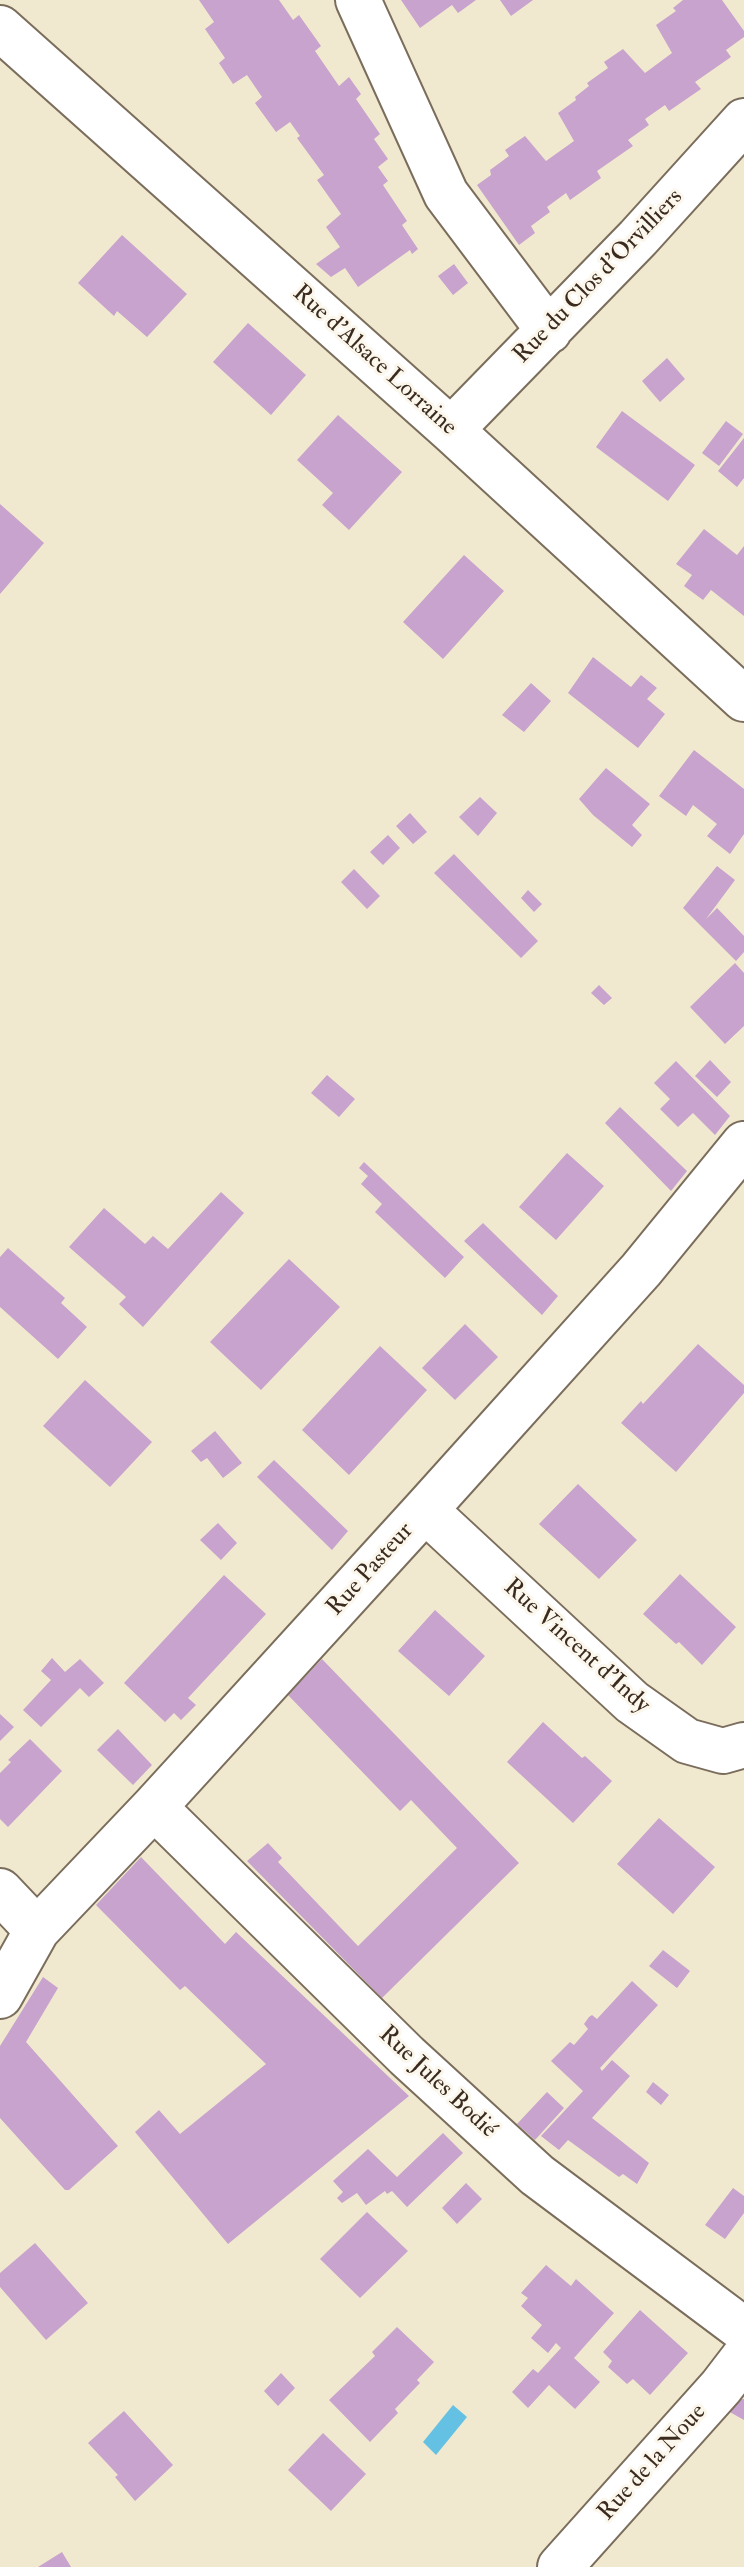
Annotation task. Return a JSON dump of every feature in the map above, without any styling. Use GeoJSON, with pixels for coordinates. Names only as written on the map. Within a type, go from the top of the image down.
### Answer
{"type":"FeatureCollection","features":[{"type":"Feature","properties":{"kind":"street"},"geometry":{"type":"LineString","coordinates":[[358,0],[446,194],[549,331]]}},
{"type":"Feature","properties":{"kind":"street","name":"Rue d'Alsace Lorraine"},"geometry":{"type":"LineString","coordinates":[[0,28],[451,430],[744,699]]}},
{"type":"Feature","properties":{"kind":"street","name":"Rue du Clos d'Orvilliers"},"geometry":{"type":"LineString","coordinates":[[451,430],[638,238],[744,121]]}},
{"type":"Feature","properties":{"kind":"street","name":"Rue Pasteur"},"geometry":{"type":"LineString","coordinates":[[0,1996],[37,1930],[154,1807],[641,1270],[744,1144]]}},
{"type":"Feature","properties":{"kind":"street","name":"Rue Vincent d'Indy"},"geometry":{"type":"LineString","coordinates":[[425,1510],[632,1702],[687,1741],[723,1751],[744,1745]]}},
{"type":"Feature","properties":{"kind":"street","name":"Rue Jules Bodié"},"geometry":{"type":"LineString","coordinates":[[154,1807],[407,2056],[537,2175],[744,2330]]}},
{"type":"Feature","properties":{"kind":"street"},"geometry":{"type":"LineString","coordinates":[[0,1891],[37,1930]]}},
{"type":"Feature","properties":{"kind":"street","name":"Rue de la Noue"},"geometry":{"type":"LineString","coordinates":[[560,2567],[721,2387],[744,2357]]}},
{"type":"Feature","properties":{"kind":"water"},"geometry":{"type":"Polygon","coordinates":[[[453,2405],[467,2417],[436,2455],[423,2442],[453,2405]]]}},
{"type":"Feature","properties":{"kind":"building"},"geometry":{"type":"Polygon","coordinates":[[[199,0],[279,0],[293,20],[299,15],[321,46],[315,51],[339,86],[349,77],[361,94],[356,99],[380,134],[374,139],[388,159],[378,167],[388,181],[383,185],[407,221],[402,225],[418,249],[412,254],[410,250],[358,287],[345,268],[331,277],[316,264],[340,247],[326,227],[341,214],[317,180],[324,175],[297,138],[300,136],[290,122],[276,132],[255,103],[262,97],[247,75],[233,84],[219,63],[225,58],[205,29],[214,22],[199,0]]]}},
{"type":"Feature","properties":{"kind":"building"},"geometry":{"type":"Polygon","coordinates":[[[401,0],[476,0],[458,13],[452,5],[420,28],[401,0]]]}},
{"type":"Feature","properties":{"kind":"building"},"geometry":{"type":"Polygon","coordinates":[[[500,0],[533,0],[511,16],[500,0]]]}},
{"type":"Feature","properties":{"kind":"building"},"geometry":{"type":"Polygon","coordinates":[[[683,0],[722,0],[744,31],[744,37],[726,50],[731,57],[695,82],[701,89],[669,111],[665,105],[645,119],[649,125],[628,140],[633,146],[597,171],[601,178],[570,200],[566,193],[547,207],[550,212],[531,226],[535,233],[519,245],[477,185],[509,156],[505,150],[525,136],[546,161],[574,141],[558,113],[576,100],[575,97],[589,86],[587,83],[608,68],[604,62],[623,49],[645,73],[672,53],[656,25],[676,11],[673,8],[683,0]]]}},
{"type":"Feature","properties":{"kind":"building"},"geometry":{"type":"Polygon","coordinates":[[[122,235],[187,294],[147,337],[117,311],[114,316],[78,283],[122,235]]]}},
{"type":"Feature","properties":{"kind":"building"},"geometry":{"type":"Polygon","coordinates":[[[454,264],[468,283],[453,295],[438,276],[454,264]]]}},
{"type":"Feature","properties":{"kind":"building"},"geometry":{"type":"Polygon","coordinates":[[[248,323],[306,375],[271,415],[213,362],[248,323]]]}},
{"type":"Feature","properties":{"kind":"building"},"geometry":{"type":"Polygon","coordinates":[[[667,358],[685,379],[660,402],[642,381],[667,358]]]}},
{"type":"Feature","properties":{"kind":"building"},"geometry":{"type":"Polygon","coordinates":[[[622,411],[695,465],[668,501],[596,447],[622,411]]]}},
{"type":"Feature","properties":{"kind":"building"},"geometry":{"type":"Polygon","coordinates":[[[338,415],[402,472],[349,530],[322,505],[333,493],[297,460],[338,415]]]}},
{"type":"Feature","properties":{"kind":"building"},"geometry":{"type":"Polygon","coordinates":[[[726,421],[743,434],[719,466],[702,453],[726,421]]]}},
{"type":"Feature","properties":{"kind":"building"},"geometry":{"type":"Polygon","coordinates":[[[744,438],[744,478],[737,487],[718,471],[744,438]]]}},
{"type":"Feature","properties":{"kind":"building"},"geometry":{"type":"Polygon","coordinates":[[[0,504],[44,543],[0,594],[0,504]]]}},
{"type":"Feature","properties":{"kind":"building"},"geometry":{"type":"Polygon","coordinates":[[[704,529],[737,555],[744,546],[744,616],[711,590],[703,600],[684,586],[692,575],[676,564],[704,529]]]}},
{"type":"Feature","properties":{"kind":"building"},"geometry":{"type":"Polygon","coordinates":[[[464,555],[504,591],[443,659],[403,622],[464,555]]]}},
{"type":"Feature","properties":{"kind":"building"},"geometry":{"type":"Polygon","coordinates":[[[593,657],[631,687],[641,675],[657,688],[647,699],[665,714],[638,748],[568,693],[593,657]]]}},
{"type":"Feature","properties":{"kind":"building"},"geometry":{"type":"Polygon","coordinates":[[[531,683],[551,701],[524,732],[502,715],[531,683]]]}},
{"type":"Feature","properties":{"kind":"building"},"geometry":{"type":"Polygon","coordinates":[[[694,750],[744,789],[744,834],[730,854],[707,836],[717,824],[693,805],[686,816],[659,796],[694,750]]]}},
{"type":"Feature","properties":{"kind":"building"},"geometry":{"type":"Polygon","coordinates":[[[606,768],[650,804],[632,825],[642,835],[632,847],[593,815],[579,799],[606,768]]]}},
{"type":"Feature","properties":{"kind":"building"},"geometry":{"type":"Polygon","coordinates":[[[480,797],[497,813],[478,836],[459,817],[480,797]]]}},
{"type":"Feature","properties":{"kind":"building"},"geometry":{"type":"Polygon","coordinates":[[[410,813],[427,832],[413,844],[396,826],[410,813]]]}},
{"type":"Feature","properties":{"kind":"building"},"geometry":{"type":"Polygon","coordinates":[[[388,835],[400,848],[383,865],[370,852],[388,835]]]}},
{"type":"Feature","properties":{"kind":"building"},"geometry":{"type":"Polygon","coordinates":[[[454,854],[538,941],[521,958],[434,873],[454,854]]]}},
{"type":"Feature","properties":{"kind":"building"},"geometry":{"type":"Polygon","coordinates":[[[717,866],[735,880],[706,919],[717,908],[744,936],[744,952],[736,961],[683,908],[717,866]]]}},
{"type":"Feature","properties":{"kind":"building"},"geometry":{"type":"Polygon","coordinates":[[[354,869],[380,896],[367,909],[341,882],[354,869]]]}},
{"type":"Feature","properties":{"kind":"building"},"geometry":{"type":"Polygon","coordinates":[[[528,890],[542,904],[534,912],[521,898],[528,890]]]}},
{"type":"Feature","properties":{"kind":"building"},"geometry":{"type":"Polygon","coordinates":[[[735,963],[744,973],[744,1026],[725,1044],[690,1007],[735,963]]]}},
{"type":"Feature","properties":{"kind":"building"},"geometry":{"type":"Polygon","coordinates":[[[599,985],[612,998],[604,1005],[591,993],[599,985]]]}},
{"type":"Feature","properties":{"kind":"building"},"geometry":{"type":"Polygon","coordinates":[[[710,1060],[731,1082],[717,1097],[695,1076],[710,1060]]]}},
{"type":"Feature","properties":{"kind":"building"},"geometry":{"type":"Polygon","coordinates":[[[676,1061],[730,1116],[715,1135],[693,1113],[678,1127],[660,1109],[670,1099],[654,1083],[676,1061]]]}},
{"type":"Feature","properties":{"kind":"building"},"geometry":{"type":"Polygon","coordinates":[[[327,1075],[355,1099],[339,1117],[311,1093],[327,1075]]]}},
{"type":"Feature","properties":{"kind":"building"},"geometry":{"type":"Polygon","coordinates":[[[620,1107],[687,1171],[671,1191],[605,1123],[620,1107]]]}},
{"type":"Feature","properties":{"kind":"building"},"geometry":{"type":"Polygon","coordinates":[[[567,1153],[604,1186],[556,1240],[519,1207],[567,1153]]]}},
{"type":"Feature","properties":{"kind":"building"},"geometry":{"type":"Polygon","coordinates":[[[364,1162],[464,1257],[445,1278],[375,1212],[382,1204],[361,1184],[368,1176],[359,1168],[364,1162]]]}},
{"type":"Feature","properties":{"kind":"building"},"geometry":{"type":"Polygon","coordinates":[[[221,1192],[244,1213],[143,1327],[119,1304],[126,1297],[69,1247],[104,1208],[145,1244],[153,1236],[168,1249],[221,1192]]]}},
{"type":"Feature","properties":{"kind":"building"},"geometry":{"type":"Polygon","coordinates":[[[483,1223],[558,1296],[542,1315],[464,1241],[483,1223]]]}},
{"type":"Feature","properties":{"kind":"building"},"geometry":{"type":"Polygon","coordinates":[[[8,1248],[65,1298],[61,1303],[87,1327],[58,1359],[0,1307],[0,1257],[8,1248]]]}},
{"type":"Feature","properties":{"kind":"building"},"geometry":{"type":"Polygon","coordinates":[[[289,1259],[340,1307],[261,1390],[210,1342],[289,1259]]]}},
{"type":"Feature","properties":{"kind":"building"},"geometry":{"type":"Polygon","coordinates":[[[465,1324],[498,1357],[455,1400],[422,1368],[465,1324]]]}},
{"type":"Feature","properties":{"kind":"building"},"geometry":{"type":"Polygon","coordinates":[[[698,1344],[744,1385],[744,1393],[676,1472],[621,1423],[641,1401],[643,1404],[698,1344]]]}},
{"type":"Feature","properties":{"kind":"building"},"geometry":{"type":"Polygon","coordinates":[[[380,1346],[427,1390],[349,1475],[302,1430],[380,1346]]]}},
{"type":"Feature","properties":{"kind":"building"},"geometry":{"type":"Polygon","coordinates":[[[85,1380],[152,1442],[110,1487],[43,1426],[85,1380]]]}},
{"type":"Feature","properties":{"kind":"building"},"geometry":{"type":"Polygon","coordinates":[[[215,1431],[242,1463],[223,1478],[207,1458],[201,1462],[191,1451],[215,1431]]]}},
{"type":"Feature","properties":{"kind":"building"},"geometry":{"type":"Polygon","coordinates":[[[274,1460],[348,1531],[332,1550],[257,1477],[274,1460]]]}},
{"type":"Feature","properties":{"kind":"building"},"geometry":{"type":"Polygon","coordinates":[[[578,1484],[637,1540],[599,1579],[539,1524],[578,1484]]]}},
{"type":"Feature","properties":{"kind":"building"},"geometry":{"type":"Polygon","coordinates":[[[218,1523],[237,1543],[221,1560],[200,1540],[218,1523]]]}},
{"type":"Feature","properties":{"kind":"building"},"geometry":{"type":"Polygon","coordinates":[[[680,1574],[736,1627],[702,1665],[643,1614],[680,1574]]]}},
{"type":"Feature","properties":{"kind":"building"},"geometry":{"type":"Polygon","coordinates":[[[224,1575],[266,1614],[188,1698],[196,1705],[181,1720],[174,1713],[165,1722],[124,1683],[224,1575]]]}},
{"type":"Feature","properties":{"kind":"building"},"geometry":{"type":"Polygon","coordinates":[[[435,1610],[485,1656],[449,1696],[398,1651],[435,1610]]]}},
{"type":"Feature","properties":{"kind":"building"},"geometry":{"type":"Polygon","coordinates":[[[52,1658],[65,1672],[80,1659],[104,1683],[89,1697],[80,1688],[41,1727],[23,1710],[51,1680],[41,1671],[52,1658]]]}},
{"type":"Feature","properties":{"kind":"building"},"geometry":{"type":"Polygon","coordinates":[[[322,1659],[519,1863],[382,1998],[247,1861],[268,1843],[282,1858],[278,1862],[358,1946],[457,1848],[411,1800],[400,1811],[288,1695],[322,1659]]]}},
{"type":"Feature","properties":{"kind":"building"},"geometry":{"type":"Polygon","coordinates":[[[0,1714],[14,1727],[0,1741],[0,1714]]]}},
{"type":"Feature","properties":{"kind":"building"},"geometry":{"type":"Polygon","coordinates":[[[543,1722],[612,1781],[573,1823],[507,1762],[543,1722]]]}},
{"type":"Feature","properties":{"kind":"building"},"geometry":{"type":"Polygon","coordinates":[[[118,1729],[152,1765],[133,1785],[97,1750],[118,1729]]]}},
{"type":"Feature","properties":{"kind":"building"},"geometry":{"type":"Polygon","coordinates":[[[30,1739],[62,1771],[8,1827],[0,1819],[0,1773],[11,1762],[8,1760],[30,1739]]]}},
{"type":"Feature","properties":{"kind":"building"},"geometry":{"type":"Polygon","coordinates":[[[659,1818],[715,1867],[673,1914],[617,1864],[659,1818]]]}},
{"type":"Feature","properties":{"kind":"building"},"geometry":{"type":"Polygon","coordinates":[[[141,1857],[225,1944],[236,1932],[409,2096],[228,2244],[135,2132],[159,2110],[180,2134],[266,2064],[185,1986],[180,1990],[96,1905],[141,1857]]]}},
{"type":"Feature","properties":{"kind":"building"},"geometry":{"type":"Polygon","coordinates":[[[663,1950],[690,1971],[677,1988],[649,1966],[663,1950]]]}},
{"type":"Feature","properties":{"kind":"building"},"geometry":{"type":"Polygon","coordinates":[[[43,1977],[58,1988],[26,2042],[118,2146],[69,2190],[65,2190],[0,2118],[0,2046],[43,1977]]]}},
{"type":"Feature","properties":{"kind":"building"},"geometry":{"type":"Polygon","coordinates":[[[632,1981],[658,2005],[600,2068],[602,2071],[612,2060],[630,2076],[592,2118],[649,2163],[637,2184],[623,2174],[619,2177],[568,2140],[559,2150],[541,2136],[583,2091],[551,2061],[570,2042],[574,2045],[588,2029],[584,2024],[589,2017],[592,2015],[597,2019],[632,1981]]]}},
{"type":"Feature","properties":{"kind":"building"},"geometry":{"type":"Polygon","coordinates":[[[653,2082],[669,2095],[661,2105],[646,2092],[653,2082]]]}},
{"type":"Feature","properties":{"kind":"building"},"geometry":{"type":"Polygon","coordinates":[[[547,2092],[564,2108],[535,2140],[517,2124],[547,2092]]]}},
{"type":"Feature","properties":{"kind":"building"},"geometry":{"type":"Polygon","coordinates":[[[443,2133],[463,2153],[407,2207],[392,2191],[387,2194],[385,2191],[366,2205],[357,2193],[342,2203],[337,2198],[343,2192],[333,2181],[368,2149],[397,2177],[443,2133]]]}},
{"type":"Feature","properties":{"kind":"building"},"geometry":{"type":"Polygon","coordinates":[[[466,2183],[482,2199],[457,2224],[442,2208],[466,2183]]]}},
{"type":"Feature","properties":{"kind":"building"},"geometry":{"type":"Polygon","coordinates":[[[733,2188],[744,2196],[744,2213],[725,2239],[705,2225],[733,2188]]]}},
{"type":"Feature","properties":{"kind":"building"},"geometry":{"type":"Polygon","coordinates":[[[367,2212],[408,2251],[360,2298],[320,2259],[367,2212]]]}},
{"type":"Feature","properties":{"kind":"building"},"geometry":{"type":"Polygon","coordinates":[[[35,2243],[88,2303],[46,2340],[0,2287],[0,2273],[35,2243]]]}},
{"type":"Feature","properties":{"kind":"building"},"geometry":{"type":"Polygon","coordinates":[[[546,2265],[571,2286],[576,2279],[614,2313],[574,2358],[600,2382],[575,2409],[549,2385],[528,2408],[512,2392],[533,2369],[538,2373],[561,2348],[556,2343],[548,2353],[531,2338],[542,2325],[521,2306],[528,2298],[521,2293],[546,2265]]]}},
{"type":"Feature","properties":{"kind":"building"},"geometry":{"type":"Polygon","coordinates":[[[640,2310],[688,2353],[650,2395],[633,2379],[627,2384],[608,2367],[612,2361],[603,2352],[640,2310]]]}},
{"type":"Feature","properties":{"kind":"building"},"geometry":{"type":"Polygon","coordinates":[[[397,2327],[434,2362],[417,2380],[420,2383],[395,2409],[398,2413],[370,2442],[329,2400],[375,2356],[372,2352],[397,2327]]]}},
{"type":"Feature","properties":{"kind":"building"},"geometry":{"type":"Polygon","coordinates":[[[281,2373],[295,2388],[278,2406],[264,2391],[281,2373]]]}},
{"type":"Feature","properties":{"kind":"building"},"geometry":{"type":"Polygon","coordinates":[[[744,2399],[744,2420],[728,2411],[737,2400],[744,2399]]]}},
{"type":"Feature","properties":{"kind":"building"},"geometry":{"type":"Polygon","coordinates":[[[124,2411],[173,2465],[135,2501],[115,2477],[118,2475],[88,2443],[124,2411]]]}},
{"type":"Feature","properties":{"kind":"building"},"geometry":{"type":"Polygon","coordinates":[[[323,2433],[366,2474],[331,2511],[288,2470],[323,2433]]]}},
{"type":"Feature","properties":{"kind":"building"},"geometry":{"type":"Polygon","coordinates":[[[62,2552],[71,2567],[38,2567],[62,2552]]]}}]}
